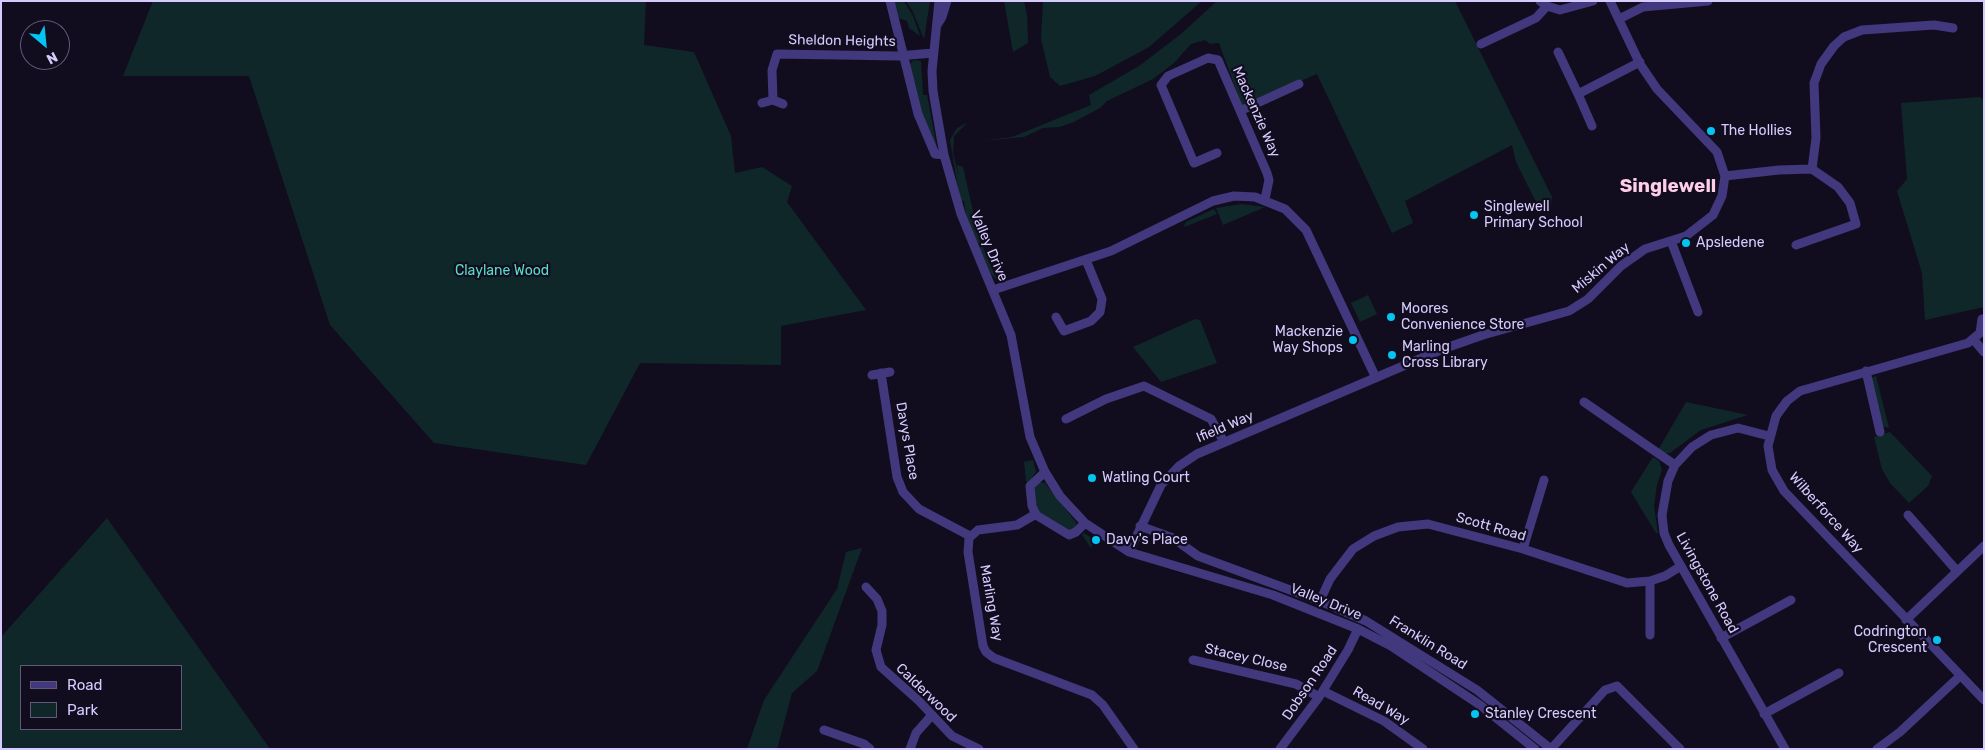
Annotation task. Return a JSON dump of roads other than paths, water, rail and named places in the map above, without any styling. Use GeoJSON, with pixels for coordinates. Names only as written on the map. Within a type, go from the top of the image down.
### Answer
{"type":"FeatureCollection","features":[{"type":"Feature","properties":{"kind":"street"},"geometry":{"type":"LineString","coordinates":[[890,1],[902,25],[912,95],[920,120],[935,154],[944,155]]}},
{"type":"Feature","properties":{"kind":"street","name":"Valley Drive"},"geometry":{"type":"LineString","coordinates":[[939,1],[933,53],[933,91],[944,155],[961,214],[1012,340],[1028,431],[1045,472],[1060,496],[1086,523],[1129,552],[1273,595],[1358,629],[1391,646],[1480,705],[1535,749]]}},
{"type":"Feature","properties":{"kind":"street","name":"Valley Drive"},"geometry":{"type":"LineString","coordinates":[[937,25],[942,17],[947,1]]}},
{"type":"Feature","properties":{"kind":"street"},"geometry":{"type":"LineString","coordinates":[[1482,44],[1536,18],[1544,4],[1560,10],[1594,1]]}},
{"type":"Feature","properties":{"kind":"street"},"geometry":{"type":"LineString","coordinates":[[1610,1],[1640,62],[1657,89],[1712,146],[1725,176],[1779,170],[1812,169],[1838,187],[1850,203],[1856,224],[1796,245]]}},
{"type":"Feature","properties":{"kind":"street"},"geometry":{"type":"LineString","coordinates":[[1619,19],[1643,7],[1708,1]]}},
{"type":"Feature","properties":{"kind":"street"},"geometry":{"type":"LineString","coordinates":[[1812,169],[1816,138],[1814,83],[1820,64],[1834,46],[1844,37],[1862,30],[1934,25],[1953,28]]}},
{"type":"Feature","properties":{"kind":"street"},"geometry":{"type":"LineString","coordinates":[[1558,52],[1592,126]]}},
{"type":"Feature","properties":{"kind":"street"},"geometry":{"type":"LineString","coordinates":[[905,56],[933,53]]}},
{"type":"Feature","properties":{"kind":"street","name":"Sheldon Heights"},"geometry":{"type":"LineString","coordinates":[[773,100],[772,70],[778,54],[905,56]]}},
{"type":"Feature","properties":{"kind":"street","name":"Mackenzie Way"},"geometry":{"type":"LineString","coordinates":[[1217,153],[1194,163],[1161,85],[1168,76],[1208,58],[1218,60],[1267,173],[1269,180],[1264,199]]}},
{"type":"Feature","properties":{"kind":"street"},"geometry":{"type":"LineString","coordinates":[[1578,94],[1640,62]]}},
{"type":"Feature","properties":{"kind":"street"},"geometry":{"type":"LineString","coordinates":[[1240,111],[1299,84]]}},
{"type":"Feature","properties":{"kind":"street"},"geometry":{"type":"LineString","coordinates":[[762,103],[773,100],[783,104]]}},
{"type":"Feature","properties":{"kind":"street","name":"Miskin Way"},"geometry":{"type":"LineString","coordinates":[[1376,378],[1478,337],[1569,311],[1588,299],[1621,266],[1645,249],[1686,236],[1713,215],[1722,196],[1725,176]]}},
{"type":"Feature","properties":{"kind":"street"},"geometry":{"type":"LineString","coordinates":[[993,290],[1027,277],[1086,260],[1133,241],[1213,201],[1244,196],[1264,199],[1285,209],[1307,232],[1376,378]]}},
{"type":"Feature","properties":{"kind":"street"},"geometry":{"type":"LineString","coordinates":[[1671,241],[1698,312]]}},
{"type":"Feature","properties":{"kind":"street"},"geometry":{"type":"LineString","coordinates":[[1056,317],[1065,331],[1091,321],[1101,310],[1102,300],[1086,260]]}},
{"type":"Feature","properties":{"kind":"street"},"geometry":{"type":"LineString","coordinates":[[1982,319],[1981,331],[1974,340],[1984,352]]}},
{"type":"Feature","properties":{"kind":"street","name":"Wilberforce Way"},"geometry":{"type":"LineString","coordinates":[[1974,340],[1811,386],[1795,394],[1780,410],[1769,436],[1771,467],[1783,490],[1984,700]]}},
{"type":"Feature","properties":{"kind":"street"},"geometry":{"type":"LineString","coordinates":[[1866,371],[1881,432]]}},
{"type":"Feature","properties":{"kind":"street","name":"Davys Place"},"geometry":{"type":"LineString","coordinates":[[881,373],[901,488],[917,508],[970,536]]}},
{"type":"Feature","properties":{"kind":"street","name":"Ifield Way"},"geometry":{"type":"LineString","coordinates":[[1129,552],[1158,491],[1173,472],[1197,454],[1376,378]]}},
{"type":"Feature","properties":{"kind":"street"},"geometry":{"type":"LineString","coordinates":[[1066,419],[1106,399],[1144,386],[1211,419],[1224,442]]}},
{"type":"Feature","properties":{"kind":"street"},"geometry":{"type":"LineString","coordinates":[[1584,402],[1675,466]]}},
{"type":"Feature","properties":{"kind":"street","name":"Livingstone Road"},"geometry":{"type":"LineString","coordinates":[[1769,436],[1738,428],[1711,435],[1692,447],[1675,466],[1668,481],[1662,515],[1664,533],[1680,566],[1784,749]]}},
{"type":"Feature","properties":{"kind":"street"},"geometry":{"type":"LineString","coordinates":[[1045,472],[1030,486],[1036,514],[1067,534],[1076,532],[1086,523]]}},
{"type":"Feature","properties":{"kind":"street"},"geometry":{"type":"LineString","coordinates":[[1524,549],[1544,480]]}},
{"type":"Feature","properties":{"kind":"street"},"geometry":{"type":"LineString","coordinates":[[970,536],[979,530],[1017,525],[1036,514]]}},
{"type":"Feature","properties":{"kind":"street"},"geometry":{"type":"LineString","coordinates":[[1908,515],[1957,571]]}},
{"type":"Feature","properties":{"kind":"street","name":"Scott Road"},"geometry":{"type":"LineString","coordinates":[[1320,601],[1330,580],[1353,549],[1374,536],[1398,527],[1428,524],[1524,549],[1627,584],[1650,581],[1665,576],[1680,566]]}},
{"type":"Feature","properties":{"kind":"street","name":"Franklin Road"},"geometry":{"type":"LineString","coordinates":[[1140,526],[1173,538],[1198,556],[1320,601],[1366,621],[1477,690],[1551,749]]}},
{"type":"Feature","properties":{"kind":"street","name":"Marling Way"},"geometry":{"type":"LineString","coordinates":[[970,536],[968,544],[970,563],[981,641],[986,652],[994,658],[1092,695],[1103,705],[1134,749]]}},
{"type":"Feature","properties":{"kind":"street"},"geometry":{"type":"LineString","coordinates":[[1906,620],[1984,546]]}},
{"type":"Feature","properties":{"kind":"street"},"geometry":{"type":"LineString","coordinates":[[1650,581],[1650,635]]}},
{"type":"Feature","properties":{"kind":"street","name":"Calderwood"},"geometry":{"type":"LineString","coordinates":[[866,587],[877,599],[882,611],[882,625],[876,650],[880,666],[886,674],[919,701],[952,736],[979,749]]}},
{"type":"Feature","properties":{"kind":"street"},"geometry":{"type":"LineString","coordinates":[[1721,638],[1791,600]]}},
{"type":"Feature","properties":{"kind":"street","name":"Dobson Road"},"geometry":{"type":"LineString","coordinates":[[1280,749],[1321,694],[1358,629]]}},
{"type":"Feature","properties":{"kind":"street","name":"Stacey Close"},"geometry":{"type":"LineString","coordinates":[[1193,660],[1296,684],[1321,694]]}},
{"type":"Feature","properties":{"kind":"street"},"geometry":{"type":"LineString","coordinates":[[1764,714],[1839,672]]}},
{"type":"Feature","properties":{"kind":"street"},"geometry":{"type":"LineString","coordinates":[[1877,749],[1900,732],[1960,676]]}},
{"type":"Feature","properties":{"kind":"street"},"geometry":{"type":"LineString","coordinates":[[1551,749],[1605,690],[1617,686],[1680,749]]}},
{"type":"Feature","properties":{"kind":"street","name":"Read Way"},"geometry":{"type":"LineString","coordinates":[[1321,694],[1384,721],[1423,749]]}},
{"type":"Feature","properties":{"kind":"street"},"geometry":{"type":"LineString","coordinates":[[910,749],[916,733],[932,715]]}},
{"type":"Feature","properties":{"kind":"street"},"geometry":{"type":"LineString","coordinates":[[824,730],[864,744],[870,749]]}},
{"type":"Feature","properties":{"kind":"place","name":"The Hollies"},"geometry":{"type":"Point","coordinates":[1711,131]}},
{"type":"Feature","properties":{"kind":"place","name":"Singlewell Primary School"},"geometry":{"type":"Point","coordinates":[1474,215]}},
{"type":"Feature","properties":{"kind":"place","name":"Apsledene"},"geometry":{"type":"Point","coordinates":[1686,243]}},
{"type":"Feature","properties":{"kind":"place","name":"Moores Convenience Store"},"geometry":{"type":"Point","coordinates":[1391,317]}},
{"type":"Feature","properties":{"kind":"place","name":"Mackenzie Way Shops"},"geometry":{"type":"Point","coordinates":[1353,340]}},
{"type":"Feature","properties":{"kind":"place","name":"Marling Cross Library"},"geometry":{"type":"Point","coordinates":[1392,355]}},
{"type":"Feature","properties":{"kind":"place","name":"Watling Court"},"geometry":{"type":"Point","coordinates":[1092,478]}},
{"type":"Feature","properties":{"kind":"place","name":"Davy's Place"},"geometry":{"type":"Point","coordinates":[1096,540]}},
{"type":"Feature","properties":{"kind":"place","name":"Codrington Crescent"},"geometry":{"type":"Point","coordinates":[1937,640]}},
{"type":"Feature","properties":{"kind":"place","name":"Stanley Crescent"},"geometry":{"type":"Point","coordinates":[1475,714]}},
{"type":"Feature","properties":{"kind":"district","name":"Singlewell"},"geometry":{"type":"Point","coordinates":[1668,187]}},
{"type":"Feature","properties":{"kind":"park label","name":"Claylane Wood"},"geometry":{"type":"Point","coordinates":[502,271]}}]}
